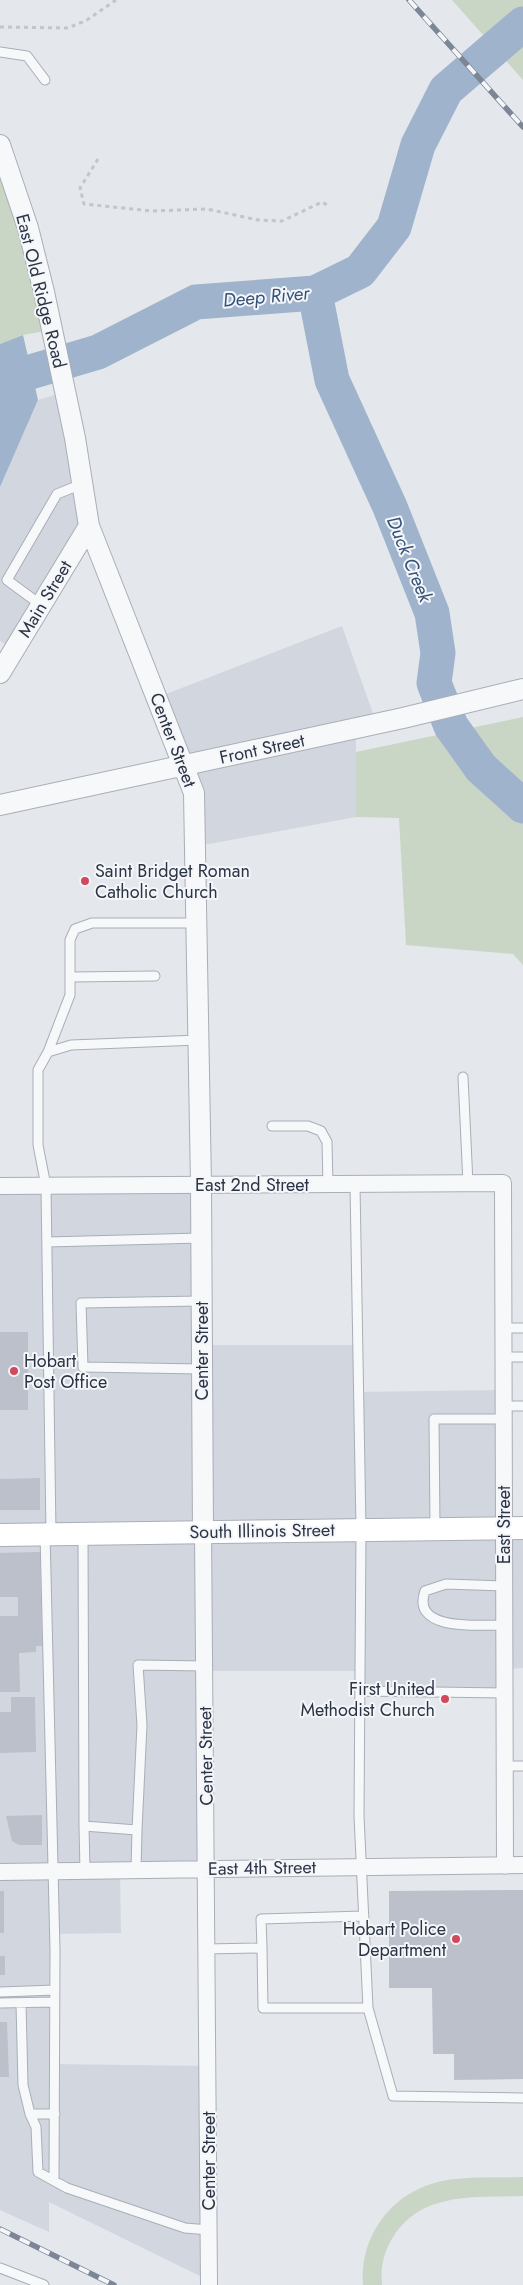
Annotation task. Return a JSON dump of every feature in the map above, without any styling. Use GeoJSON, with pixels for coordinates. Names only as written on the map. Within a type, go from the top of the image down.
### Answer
{"type":"FeatureCollection","features":[{"type":"Feature","properties":{"kind":"main road","name":"South Illinois Street"},"geometry":{"type":"LineString","coordinates":[[0,1535],[514,1528]]}},
{"type":"Feature","properties":{"kind":"street","name":"East Old Ridge Road"},"geometry":{"type":"LineString","coordinates":[[0,146],[28,228],[44,292],[75,438]]}},
{"type":"Feature","properties":{"kind":"street","name":"Center Street"},"geometry":{"type":"LineString","coordinates":[[75,438],[89,526],[194,794],[201,1186],[209,2285]]}},
{"type":"Feature","properties":{"kind":"street","name":"Main Street"},"geometry":{"type":"LineString","coordinates":[[0,673],[89,526]]}},
{"type":"Feature","properties":{"kind":"street","name":"Front Street"},"geometry":{"type":"LineString","coordinates":[[0,805],[403,718],[519,689]]}},
{"type":"Feature","properties":{"kind":"street","name":"East 2nd Street"},"geometry":{"type":"LineString","coordinates":[[0,1186],[503,1184]]}},
{"type":"Feature","properties":{"kind":"street","name":"East Street"},"geometry":{"type":"LineString","coordinates":[[503,1184],[504,1412],[514,1528],[504,1586],[505,1866]]}},
{"type":"Feature","properties":{"kind":"street","name":"East 4th Street"},"geometry":{"type":"LineString","coordinates":[[0,1872],[523,1865]]}},
{"type":"Feature","properties":{"kind":"lane"},"geometry":{"type":"LineString","coordinates":[[0,52],[27,56],[45,80]]}},
{"type":"Feature","properties":{"kind":"lane"},"geometry":{"type":"LineString","coordinates":[[41,605],[7,580],[57,494],[82,484]]}},
{"type":"Feature","properties":{"kind":"lane"},"geometry":{"type":"LineString","coordinates":[[54,2179],[55,1990],[48,1534],[47,1242],[46,1186],[38,1145],[38,1070],[48,1052],[70,995],[70,940],[75,929],[92,923],[196,923]]}},
{"type":"Feature","properties":{"kind":"lane"},"geometry":{"type":"LineString","coordinates":[[70,977],[154,976]]}},
{"type":"Feature","properties":{"kind":"lane"},"geometry":{"type":"LineString","coordinates":[[48,1052],[71,1045],[199,1040]]}},
{"type":"Feature","properties":{"kind":"lane"},"geometry":{"type":"LineString","coordinates":[[463,1077],[468,1184]]}},
{"type":"Feature","properties":{"kind":"lane"},"geometry":{"type":"LineString","coordinates":[[272,1126],[308,1126],[321,1131],[328,1142],[328,1185]]}},
{"type":"Feature","properties":{"kind":"lane"},"geometry":{"type":"LineString","coordinates":[[355,1185],[361,1530],[359,1816],[368,2008],[393,2096],[523,2098]]}},
{"type":"Feature","properties":{"kind":"lane"},"geometry":{"type":"LineString","coordinates":[[47,1242],[201,1238]]}},
{"type":"Feature","properties":{"kind":"lane"},"geometry":{"type":"LineString","coordinates":[[202,1301],[81,1303],[83,1367],[202,1368]]}},
{"type":"Feature","properties":{"kind":"lane"},"geometry":{"type":"LineString","coordinates":[[504,1328],[523,1328]]}},
{"type":"Feature","properties":{"kind":"lane"},"geometry":{"type":"LineString","coordinates":[[504,1357],[523,1357]]}},
{"type":"Feature","properties":{"kind":"lane"},"geometry":{"type":"LineString","coordinates":[[435,1529],[434,1419],[504,1412],[523,1406]]}},
{"type":"Feature","properties":{"kind":"lane"},"geometry":{"type":"LineString","coordinates":[[83,1534],[85,1871]]}},
{"type":"Feature","properties":{"kind":"lane"},"geometry":{"type":"LineString","coordinates":[[504,1586],[446,1584],[425,1591],[422,1600],[424,1608],[429,1615],[441,1621],[454,1624],[504,1625]]}},
{"type":"Feature","properties":{"kind":"lane"},"geometry":{"type":"LineString","coordinates":[[136,1870],[142,1725],[138,1665],[205,1666]]}},
{"type":"Feature","properties":{"kind":"lane"},"geometry":{"type":"LineString","coordinates":[[360,1691],[505,1693]]}},
{"type":"Feature","properties":{"kind":"lane"},"geometry":{"type":"LineString","coordinates":[[505,1766],[523,1766]]}},
{"type":"Feature","properties":{"kind":"lane"},"geometry":{"type":"LineString","coordinates":[[84,1826],[137,1830]]}},
{"type":"Feature","properties":{"kind":"lane"},"geometry":{"type":"LineString","coordinates":[[364,1916],[261,1919],[264,2008],[368,2008]]}},
{"type":"Feature","properties":{"kind":"lane"},"geometry":{"type":"LineString","coordinates":[[207,1949],[262,1948]]}},
{"type":"Feature","properties":{"kind":"lane"},"geometry":{"type":"LineString","coordinates":[[0,1992],[55,1990]]}},
{"type":"Feature","properties":{"kind":"lane"},"geometry":{"type":"LineString","coordinates":[[0,2003],[54,2002]]}},
{"type":"Feature","properties":{"kind":"lane"},"geometry":{"type":"LineString","coordinates":[[21,2003],[24,2085],[30,2114],[36,2128],[38,2172],[54,2179],[67,2188],[185,2228],[209,2230]]}},
{"type":"Feature","properties":{"kind":"lane"},"geometry":{"type":"LineString","coordinates":[[30,2114],[54,2114]]}},
{"type":"Feature","properties":{"kind":"lane"},"geometry":{"type":"LineString","coordinates":[[0,2268],[44,2285]]}},
{"type":"Feature","properties":{"kind":"path"},"geometry":{"type":"LineString","coordinates":[[0,27],[68,28],[87,20],[116,0]]}},
{"type":"Feature","properties":{"kind":"path"},"geometry":{"type":"LineString","coordinates":[[98,159],[80,188],[84,204],[152,211],[207,209],[258,220],[282,221],[322,202],[327,205]]}},
{"type":"Feature","properties":{"kind":"shaded area"},"geometry":{"type":"Polygon","coordinates":[[[62,393],[86,526],[12,648],[0,641],[0,487],[38,400],[62,393]]]}},
{"type":"Feature","properties":{"kind":"shaded area"},"geometry":{"type":"Polygon","coordinates":[[[342,626],[376,722],[185,762],[161,696],[342,626]]]}},
{"type":"Feature","properties":{"kind":"shaded area"},"geometry":{"type":"Polygon","coordinates":[[[356,731],[356,817],[198,846],[187,767],[356,731]]]}},
{"type":"Feature","properties":{"kind":"shaded area"},"geometry":{"type":"Polygon","coordinates":[[[0,1188],[199,1188],[204,1867],[120,1872],[121,1933],[50,1934],[49,2064],[205,2066],[206,2279],[49,2202],[49,2232],[0,2210],[0,1188]]]}},
{"type":"Feature","properties":{"kind":"shaded area"},"geometry":{"type":"Polygon","coordinates":[[[205,1345],[355,1345],[356,1392],[502,1390],[503,1527],[206,1528],[205,1345]]]}},
{"type":"Feature","properties":{"kind":"shaded area"},"geometry":{"type":"Polygon","coordinates":[[[523,1530],[523,1668],[507,1669],[506,1531],[523,1530]]]}},
{"type":"Feature","properties":{"kind":"shaded area"},"geometry":{"type":"Polygon","coordinates":[[[359,1532],[358,1671],[207,1671],[206,1535],[359,1532]]]}},
{"type":"Feature","properties":{"kind":"shaded area"},"geometry":{"type":"Polygon","coordinates":[[[363,1532],[502,1532],[503,1691],[362,1689],[363,1532]]]}},
{"type":"Feature","properties":{"kind":"green space"},"geometry":{"type":"Polygon","coordinates":[[[452,0],[523,0],[523,80],[452,0]]]}},
{"type":"Feature","properties":{"kind":"green space"},"geometry":{"type":"Polygon","coordinates":[[[0,163],[37,290],[45,331],[23,335],[0,344],[0,163]]]}},
{"type":"Feature","properties":{"kind":"green space"},"geometry":{"type":"Polygon","coordinates":[[[523,717],[523,965],[513,954],[406,945],[399,818],[356,817],[356,752],[523,717]]]}},
{"type":"Feature","properties":{"kind":"green space"},"geometry":{"type":"Polygon","coordinates":[[[523,2177],[523,2196],[451,2200],[434,2204],[419,2211],[405,2222],[390,2242],[382,2266],[382,2285],[363,2285],[363,2267],[373,2233],[394,2205],[408,2194],[424,2186],[452,2179],[523,2177]]]}},
{"type":"Feature","properties":{"kind":"water"},"geometry":{"type":"Polygon","coordinates":[[[23,335],[38,400],[0,487],[0,344],[23,335]]]}},
{"type":"Feature","properties":{"kind":"building","name":"Hobart Post Office"},"geometry":{"type":"Polygon","coordinates":[[[0,1332],[28,1332],[28,1410],[0,1410],[0,1332]]]}},
{"type":"Feature","properties":{"kind":"building"},"geometry":{"type":"Polygon","coordinates":[[[40,1478],[40,1510],[0,1510],[0,1479],[40,1478]]]}},
{"type":"Feature","properties":{"kind":"building"},"geometry":{"type":"Polygon","coordinates":[[[40,1552],[42,1646],[36,1646],[36,1652],[19,1653],[20,1692],[0,1692],[0,1616],[18,1616],[18,1597],[0,1597],[0,1553],[40,1552]]]}},
{"type":"Feature","properties":{"kind":"building"},"geometry":{"type":"Polygon","coordinates":[[[11,1697],[35,1697],[36,1752],[0,1753],[0,1712],[11,1712],[11,1697]]]}},
{"type":"Feature","properties":{"kind":"building"},"geometry":{"type":"Polygon","coordinates":[[[42,1815],[42,1845],[19,1845],[12,1841],[6,1816],[42,1815]]]}},
{"type":"Feature","properties":{"kind":"building","name":"Hobart Police Department"},"geometry":{"type":"Polygon","coordinates":[[[523,1890],[523,2079],[454,2080],[454,2054],[433,2054],[432,1988],[389,1988],[389,1891],[523,1890]]]}},
{"type":"Feature","properties":{"kind":"building"},"geometry":{"type":"Polygon","coordinates":[[[0,1891],[4,1891],[4,1933],[0,1933],[0,1891]]]}},
{"type":"Feature","properties":{"kind":"building"},"geometry":{"type":"Polygon","coordinates":[[[0,1956],[5,1956],[5,1975],[0,1975],[0,1956]]]}},
{"type":"Feature","properties":{"kind":"building"},"geometry":{"type":"Polygon","coordinates":[[[0,2022],[7,2022],[9,2077],[0,2077],[0,2022]]]}},
{"type":"Feature","properties":{"kind":"waterway","name":"Deep River"},"geometry":{"type":"LineString","coordinates":[[0,381],[98,352],[196,302],[315,293],[360,271],[394,227],[418,145],[446,90],[523,24]]}},
{"type":"Feature","properties":{"kind":"waterway","name":"Duck Creek"},"geometry":{"type":"LineString","coordinates":[[315,293],[332,380],[390,507],[432,613],[438,653],[434,683],[451,726],[481,768],[523,806]]}},
{"type":"Feature","properties":{"kind":"railway"},"geometry":{"type":"LineString","coordinates":[[409,0],[523,127]]}},
{"type":"Feature","properties":{"kind":"railway"},"geometry":{"type":"LineString","coordinates":[[0,2229],[114,2285]]}},
{"type":"Feature","properties":{"kind":"place","name":"Saint Bridget Roman Catholic Church"},"geometry":{"type":"Point","coordinates":[85,881]}},
{"type":"Feature","properties":{"kind":"place","name":"Hobart Post Office"},"geometry":{"type":"Point","coordinates":[14,1371]}},
{"type":"Feature","properties":{"kind":"place","name":"First United Methodist Church"},"geometry":{"type":"Point","coordinates":[445,1699]}},
{"type":"Feature","properties":{"kind":"place","name":"Hobart Police Department"},"geometry":{"type":"Point","coordinates":[456,1939]}}]}
